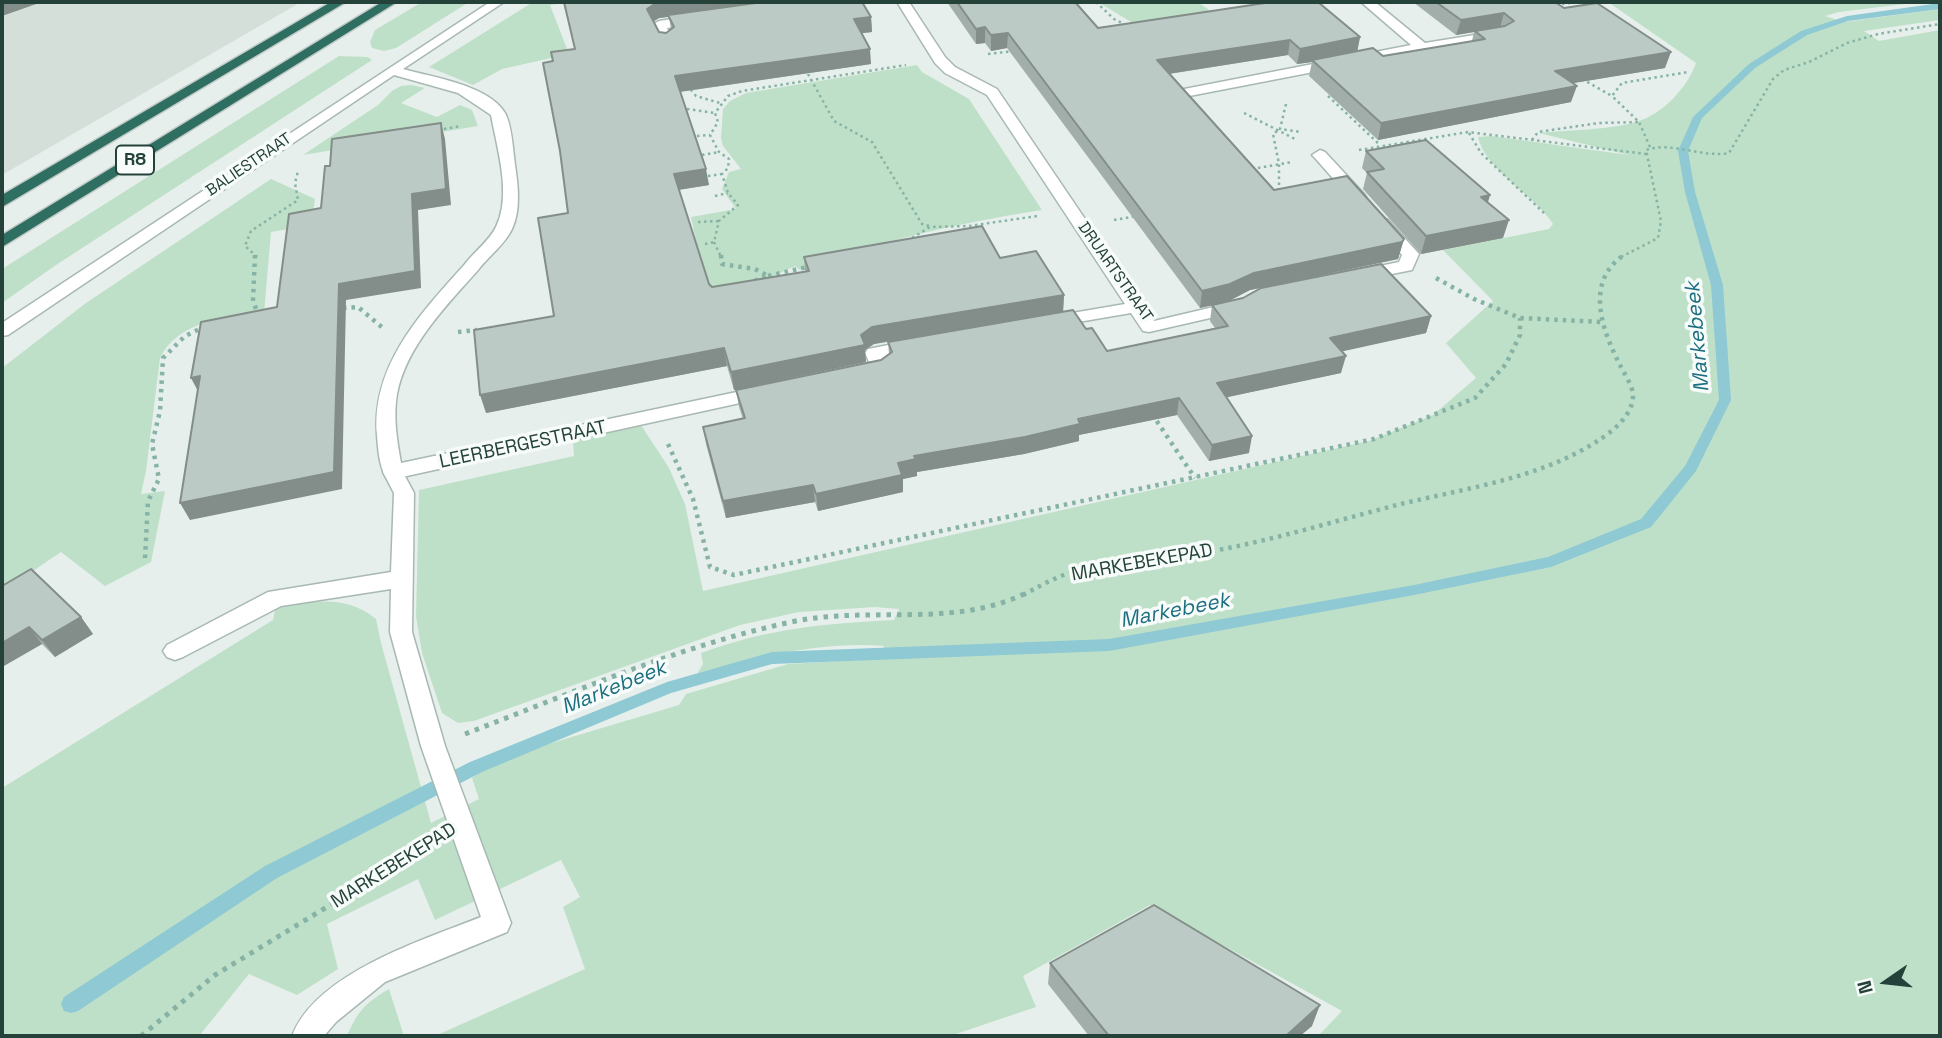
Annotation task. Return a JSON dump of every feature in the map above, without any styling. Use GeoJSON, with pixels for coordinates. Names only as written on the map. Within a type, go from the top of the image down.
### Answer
{"type":"FeatureCollection","features":[{"type":"Feature","properties":{"kind":"highway","name":"R8"},"geometry":{"type":"LineString","coordinates":[[2,202],[340,2]]}},
{"type":"Feature","properties":{"kind":"highway","name":"R8"},"geometry":{"type":"LineString","coordinates":[[2,242],[391,2]]}},
{"type":"Feature","properties":{"kind":"street","name":"BALIESTRAAT"},"geometry":{"type":"LineString","coordinates":[[2,331],[392,69],[498,2]]}},
{"type":"Feature","properties":{"kind":"street","name":"DRUARTSTRAAT"},"geometry":{"type":"LineString","coordinates":[[903,2],[940,60],[950,70],[992,92],[1149,327],[1234,308],[1251,298]]}},
{"type":"Feature","properties":{"kind":"street"},"geometry":{"type":"LineString","coordinates":[[1367,2],[1422,47]]}},
{"type":"Feature","properties":{"kind":"street"},"geometry":{"type":"LineString","coordinates":[[667,42],[659,24],[714,17]]}},
{"type":"Feature","properties":{"kind":"street"},"geometry":{"type":"LineString","coordinates":[[1179,94],[1422,47],[1500,35]]}},
{"type":"Feature","properties":{"kind":"street"},"geometry":{"type":"LineString","coordinates":[[392,69],[478,96],[490,105],[500,121],[510,194],[510,214],[504,229],[427,321],[396,372],[388,391],[386,433],[393,472],[404,493],[401,632],[435,753]]}},
{"type":"Feature","properties":{"kind":"street"},"geometry":{"type":"LineString","coordinates":[[1321,156],[1411,254],[1406,266],[1341,279]]}},
{"type":"Feature","properties":{"kind":"street"},"geometry":{"type":"LineString","coordinates":[[1032,325],[1136,307]]}},
{"type":"Feature","properties":{"kind":"street"},"geometry":{"type":"LineString","coordinates":[[845,375],[881,368],[874,353],[927,344]]}},
{"type":"Feature","properties":{"kind":"street","name":"LEERBERGESTRAAT"},"geometry":{"type":"LineString","coordinates":[[393,472],[782,388]]}},
{"type":"Feature","properties":{"kind":"street"},"geometry":{"type":"LineString","coordinates":[[175,651],[276,598],[401,579]]}},
{"type":"Feature","properties":{"kind":"street","name":"MARKEBEKEPAD"},"geometry":{"type":"LineString","coordinates":[[435,753],[460,817]]}},
{"type":"Feature","properties":{"kind":"street"},"geometry":{"type":"LineString","coordinates":[[306,1036],[326,1012],[375,973],[497,923],[460,817]]}},
{"type":"Feature","properties":{"kind":"path"},"geometry":{"type":"LineString","coordinates":[[1096,2],[1114,19],[1136,31]]}},
{"type":"Feature","properties":{"kind":"path"},"geometry":{"type":"LineString","coordinates":[[1304,5],[1329,2]]}},
{"type":"Feature","properties":{"kind":"path"},"geometry":{"type":"LineString","coordinates":[[1555,6],[1576,2]]}},
{"type":"Feature","properties":{"kind":"path"},"geometry":{"type":"LineString","coordinates":[[1650,147],[1705,157],[1729,153],[1773,79],[1784,70],[1809,62],[1847,43],[1878,34],[1940,24]]}},
{"type":"Feature","properties":{"kind":"path"},"geometry":{"type":"LineString","coordinates":[[667,42],[675,50],[691,94],[721,103]]}},
{"type":"Feature","properties":{"kind":"path"},"geometry":{"type":"LineString","coordinates":[[710,135],[718,122],[715,113],[721,103],[728,96],[742,91],[1022,50]]}},
{"type":"Feature","properties":{"kind":"path"},"geometry":{"type":"LineString","coordinates":[[874,64],[876,70]]}},
{"type":"Feature","properties":{"kind":"path"},"geometry":{"type":"LineString","coordinates":[[843,69],[845,74]]}},
{"type":"Feature","properties":{"kind":"path"},"geometry":{"type":"LineString","coordinates":[[1268,193],[1281,190],[1273,134],[1280,129],[1294,71],[1381,146]]}},
{"type":"Feature","properties":{"kind":"path"},"geometry":{"type":"LineString","coordinates":[[1612,96],[1622,83],[1688,72]]}},
{"type":"Feature","properties":{"kind":"path"},"geometry":{"type":"LineString","coordinates":[[807,74],[834,121],[872,142],[922,224],[930,227],[969,226],[1071,209]]}},
{"type":"Feature","properties":{"kind":"path"},"geometry":{"type":"LineString","coordinates":[[1580,78],[1612,96],[1639,122],[1650,147]]}},
{"type":"Feature","properties":{"kind":"path"},"geometry":{"type":"LineString","coordinates":[[771,80],[776,85]]}},
{"type":"Feature","properties":{"kind":"path"},"geometry":{"type":"LineString","coordinates":[[740,85],[742,91]]}},
{"type":"Feature","properties":{"kind":"path"},"geometry":{"type":"LineString","coordinates":[[1197,91],[1280,129],[1321,156]]}},
{"type":"Feature","properties":{"kind":"path"},"geometry":{"type":"LineString","coordinates":[[687,109],[715,113]]}},
{"type":"Feature","properties":{"kind":"path"},"geometry":{"type":"LineString","coordinates":[[437,131],[500,121]]}},
{"type":"Feature","properties":{"kind":"path"},"geometry":{"type":"LineString","coordinates":[[1532,140],[1538,132],[1599,123],[1639,122]]}},
{"type":"Feature","properties":{"kind":"path"},"geometry":{"type":"LineString","coordinates":[[1280,129],[1310,134]]}},
{"type":"Feature","properties":{"kind":"path"},"geometry":{"type":"LineString","coordinates":[[1241,171],[1468,132],[1646,154],[1650,147]]}},
{"type":"Feature","properties":{"kind":"path"},"geometry":{"type":"LineString","coordinates":[[1468,132],[1481,153],[1544,213]]}},
{"type":"Feature","properties":{"kind":"path"},"geometry":{"type":"LineString","coordinates":[[696,136],[710,135]]}},
{"type":"Feature","properties":{"kind":"path"},"geometry":{"type":"LineString","coordinates":[[708,176],[722,174],[729,168],[729,159],[719,152],[710,135]]}},
{"type":"Feature","properties":{"kind":"path"},"geometry":{"type":"LineString","coordinates":[[1351,144],[1366,149]]}},
{"type":"Feature","properties":{"kind":"path"},"geometry":{"type":"LineString","coordinates":[[702,155],[719,152]]}},
{"type":"Feature","properties":{"kind":"path","name":"MARKEBEKEPAD"},"geometry":{"type":"LineString","coordinates":[[435,753],[653,663],[754,630],[795,620],[872,614],[972,612],[1003,604],[1075,571],[1240,546],[1481,485],[1539,467],[1581,450],[1627,416],[1634,403],[1633,391],[1614,354],[1602,322],[1600,296],[1604,277],[1615,261],[1658,238],[1661,221],[1646,154]]}},
{"type":"Feature","properties":{"kind":"path"},"geometry":{"type":"LineString","coordinates":[[260,318],[253,301],[257,257],[245,246],[251,231],[298,200],[297,173],[304,167]]}},
{"type":"Feature","properties":{"kind":"path"},"geometry":{"type":"LineString","coordinates":[[698,222],[719,221],[738,205],[728,193],[722,174]]}},
{"type":"Feature","properties":{"kind":"path"},"geometry":{"type":"LineString","coordinates":[[715,196],[728,193]]}},
{"type":"Feature","properties":{"kind":"path"},"geometry":{"type":"LineString","coordinates":[[1082,226],[1149,214]]}},
{"type":"Feature","properties":{"kind":"path"},"geometry":{"type":"LineString","coordinates":[[705,244],[714,242],[719,221]]}},
{"type":"Feature","properties":{"kind":"path"},"geometry":{"type":"LineString","coordinates":[[903,242],[930,227]]}},
{"type":"Feature","properties":{"kind":"path"},"geometry":{"type":"LineString","coordinates":[[1408,261],[1474,299],[1520,318],[1602,322]]}},
{"type":"Feature","properties":{"kind":"path"},"geometry":{"type":"LineString","coordinates":[[768,276],[812,265]]}},
{"type":"Feature","properties":{"kind":"path"},"geometry":{"type":"LineString","coordinates":[[642,419],[671,447],[693,499],[710,567],[734,575],[1374,439],[1475,398],[1506,364],[1520,335],[1520,318]]}},
{"type":"Feature","properties":{"kind":"path"},"geometry":{"type":"LineString","coordinates":[[1147,407],[1195,478]]}},
{"type":"Feature","properties":{"kind":"path","name":"MARKEBEKEPAD"},"geometry":{"type":"LineString","coordinates":[[141,1036],[215,975],[460,817]]}},
{"type":"Feature","properties":{"kind":"shaded area"},"geometry":{"type":"Polygon","coordinates":[[[2,2],[301,2],[2,175],[2,2]]]}},
{"type":"Feature","properties":{"kind":"green space"},"geometry":{"type":"Polygon","coordinates":[[[422,2],[469,2],[396,48],[384,51],[372,48],[370,42],[375,30],[422,2]]]}},
{"type":"Feature","properties":{"kind":"green space"},"geometry":{"type":"Polygon","coordinates":[[[533,2],[572,2],[550,5],[569,54],[502,69],[473,85],[429,67],[533,2]]]}},
{"type":"Feature","properties":{"kind":"green space"},"geometry":{"type":"Polygon","coordinates":[[[1098,2],[1197,2],[1208,9],[1211,17],[1141,28],[1098,2]]]}},
{"type":"Feature","properties":{"kind":"green space"},"geometry":{"type":"Polygon","coordinates":[[[1608,2],[1921,2],[1825,16],[1844,22],[1940,9],[1940,20],[1864,31],[1879,41],[1940,30],[1940,1036],[1318,1036],[1342,1011],[1150,905],[1023,976],[1036,1007],[950,1036],[435,1036],[585,969],[563,907],[580,897],[561,860],[435,920],[418,879],[327,924],[338,969],[297,995],[249,974],[199,1036],[2,1036],[2,788],[273,620],[276,606],[316,602],[341,603],[365,611],[376,619],[431,823],[479,799],[472,778],[498,759],[679,705],[686,694],[788,664],[880,659],[884,646],[813,648],[766,656],[697,674],[703,664],[701,653],[750,638],[796,629],[894,620],[899,609],[875,607],[799,612],[740,625],[474,721],[458,723],[442,713],[422,653],[416,616],[419,490],[574,456],[573,439],[641,425],[669,468],[685,504],[703,591],[1369,441],[1433,415],[1476,378],[1446,343],[1493,301],[1443,250],[1549,229],[1553,224],[1490,160],[1478,137],[1491,136],[1629,155],[1539,133],[1613,127],[1646,118],[1673,99],[1687,82],[1696,63],[1608,2]]]}},
{"type":"Feature","properties":{"kind":"green space"},"geometry":{"type":"Polygon","coordinates":[[[339,56],[368,57],[372,60],[56,265],[2,303],[2,269],[339,56]]]}},
{"type":"Feature","properties":{"kind":"green space"},"geometry":{"type":"Polygon","coordinates":[[[917,65],[922,72],[969,99],[1042,210],[919,234],[800,270],[795,266],[765,280],[706,290],[691,217],[736,209],[722,189],[729,172],[741,169],[723,146],[721,138],[723,109],[730,101],[746,93],[917,65]]]}},
{"type":"Feature","properties":{"kind":"green space"},"geometry":{"type":"Polygon","coordinates":[[[411,85],[425,88],[401,103],[437,117],[460,105],[472,110],[478,126],[303,155],[378,105],[392,91],[411,85]]]}},
{"type":"Feature","properties":{"kind":"green space"},"geometry":{"type":"Polygon","coordinates":[[[271,179],[315,199],[311,225],[271,232],[264,313],[219,319],[191,328],[178,336],[160,358],[141,494],[165,491],[151,562],[105,586],[61,552],[2,592],[2,368],[86,303],[271,179]]]}},
{"type":"Feature","properties":{"kind":"green space"},"geometry":{"type":"Polygon","coordinates":[[[389,989],[404,1036],[347,1036],[363,1008],[389,989]]]}},
{"type":"Feature","properties":{"kind":"building"},"geometry":{"type":"Polygon","coordinates":[[[564,2],[667,2],[656,3],[647,9],[659,32],[666,33],[674,27],[668,15],[763,2],[862,2],[871,17],[854,19],[870,49],[675,76],[706,169],[674,174],[712,287],[809,271],[804,257],[982,226],[1000,258],[1036,251],[1064,295],[872,327],[861,335],[865,345],[731,372],[724,348],[480,395],[474,330],[554,316],[538,218],[568,213],[560,151],[543,63],[553,61],[551,52],[575,49],[564,2]]]}},
{"type":"Feature","properties":{"kind":"building"},"geometry":{"type":"Polygon","coordinates":[[[957,2],[1075,2],[1098,28],[1272,2],[1318,2],[1360,37],[1300,49],[1290,40],[1157,60],[1274,190],[1347,176],[1404,239],[1402,242],[1254,273],[1230,284],[1202,291],[1008,33],[991,35],[985,27],[976,29],[957,2]]]}},
{"type":"Feature","properties":{"kind":"building"},"geometry":{"type":"Polygon","coordinates":[[[1436,2],[1555,2],[1564,8],[1597,3],[1671,52],[1555,71],[1577,86],[1381,123],[1312,60],[1373,48],[1383,56],[1485,39],[1475,31],[1505,26],[1514,21],[1504,13],[1461,20],[1436,2]]]}},
{"type":"Feature","properties":{"kind":"building"},"geometry":{"type":"Polygon","coordinates":[[[441,123],[446,189],[412,194],[415,271],[339,284],[334,472],[180,503],[200,376],[191,378],[201,322],[277,307],[289,214],[321,208],[325,166],[330,166],[332,139],[441,123]]]}},
{"type":"Feature","properties":{"kind":"building"},"geometry":{"type":"Polygon","coordinates":[[[1426,140],[1490,195],[1481,197],[1509,220],[1426,236],[1367,172],[1384,169],[1366,151],[1426,140]]]}},
{"type":"Feature","properties":{"kind":"building"},"geometry":{"type":"Polygon","coordinates":[[[1381,264],[1431,316],[1330,338],[1346,356],[1217,383],[1252,436],[1212,445],[1179,398],[1078,419],[1080,424],[1025,437],[914,456],[916,459],[898,463],[902,475],[816,494],[813,485],[723,501],[703,427],[745,418],[736,390],[881,360],[892,352],[888,342],[1073,310],[1086,329],[1092,328],[1107,351],[1228,326],[1212,305],[1243,298],[1261,288],[1381,264]]]}},
{"type":"Feature","properties":{"kind":"building"},"geometry":{"type":"Polygon","coordinates":[[[31,569],[81,617],[42,640],[29,627],[2,643],[2,586],[31,569]]]}},
{"type":"Feature","properties":{"kind":"building"},"geometry":{"type":"Polygon","coordinates":[[[1154,905],[1320,1005],[1286,1036],[1109,1036],[1050,963],[1154,905]]]}},
{"type":"Feature","properties":{"kind":"waterway","name":"Markebeek"},"geometry":{"type":"LineString","coordinates":[[71,1004],[271,872],[476,767],[667,688],[772,658],[1109,645],[1414,590],[1551,562],[1646,523],[1691,468],[1725,400],[1717,285],[1690,192],[1683,151],[1698,117],[1752,66],[1804,33],[1847,19],[1940,6]]}}]}
